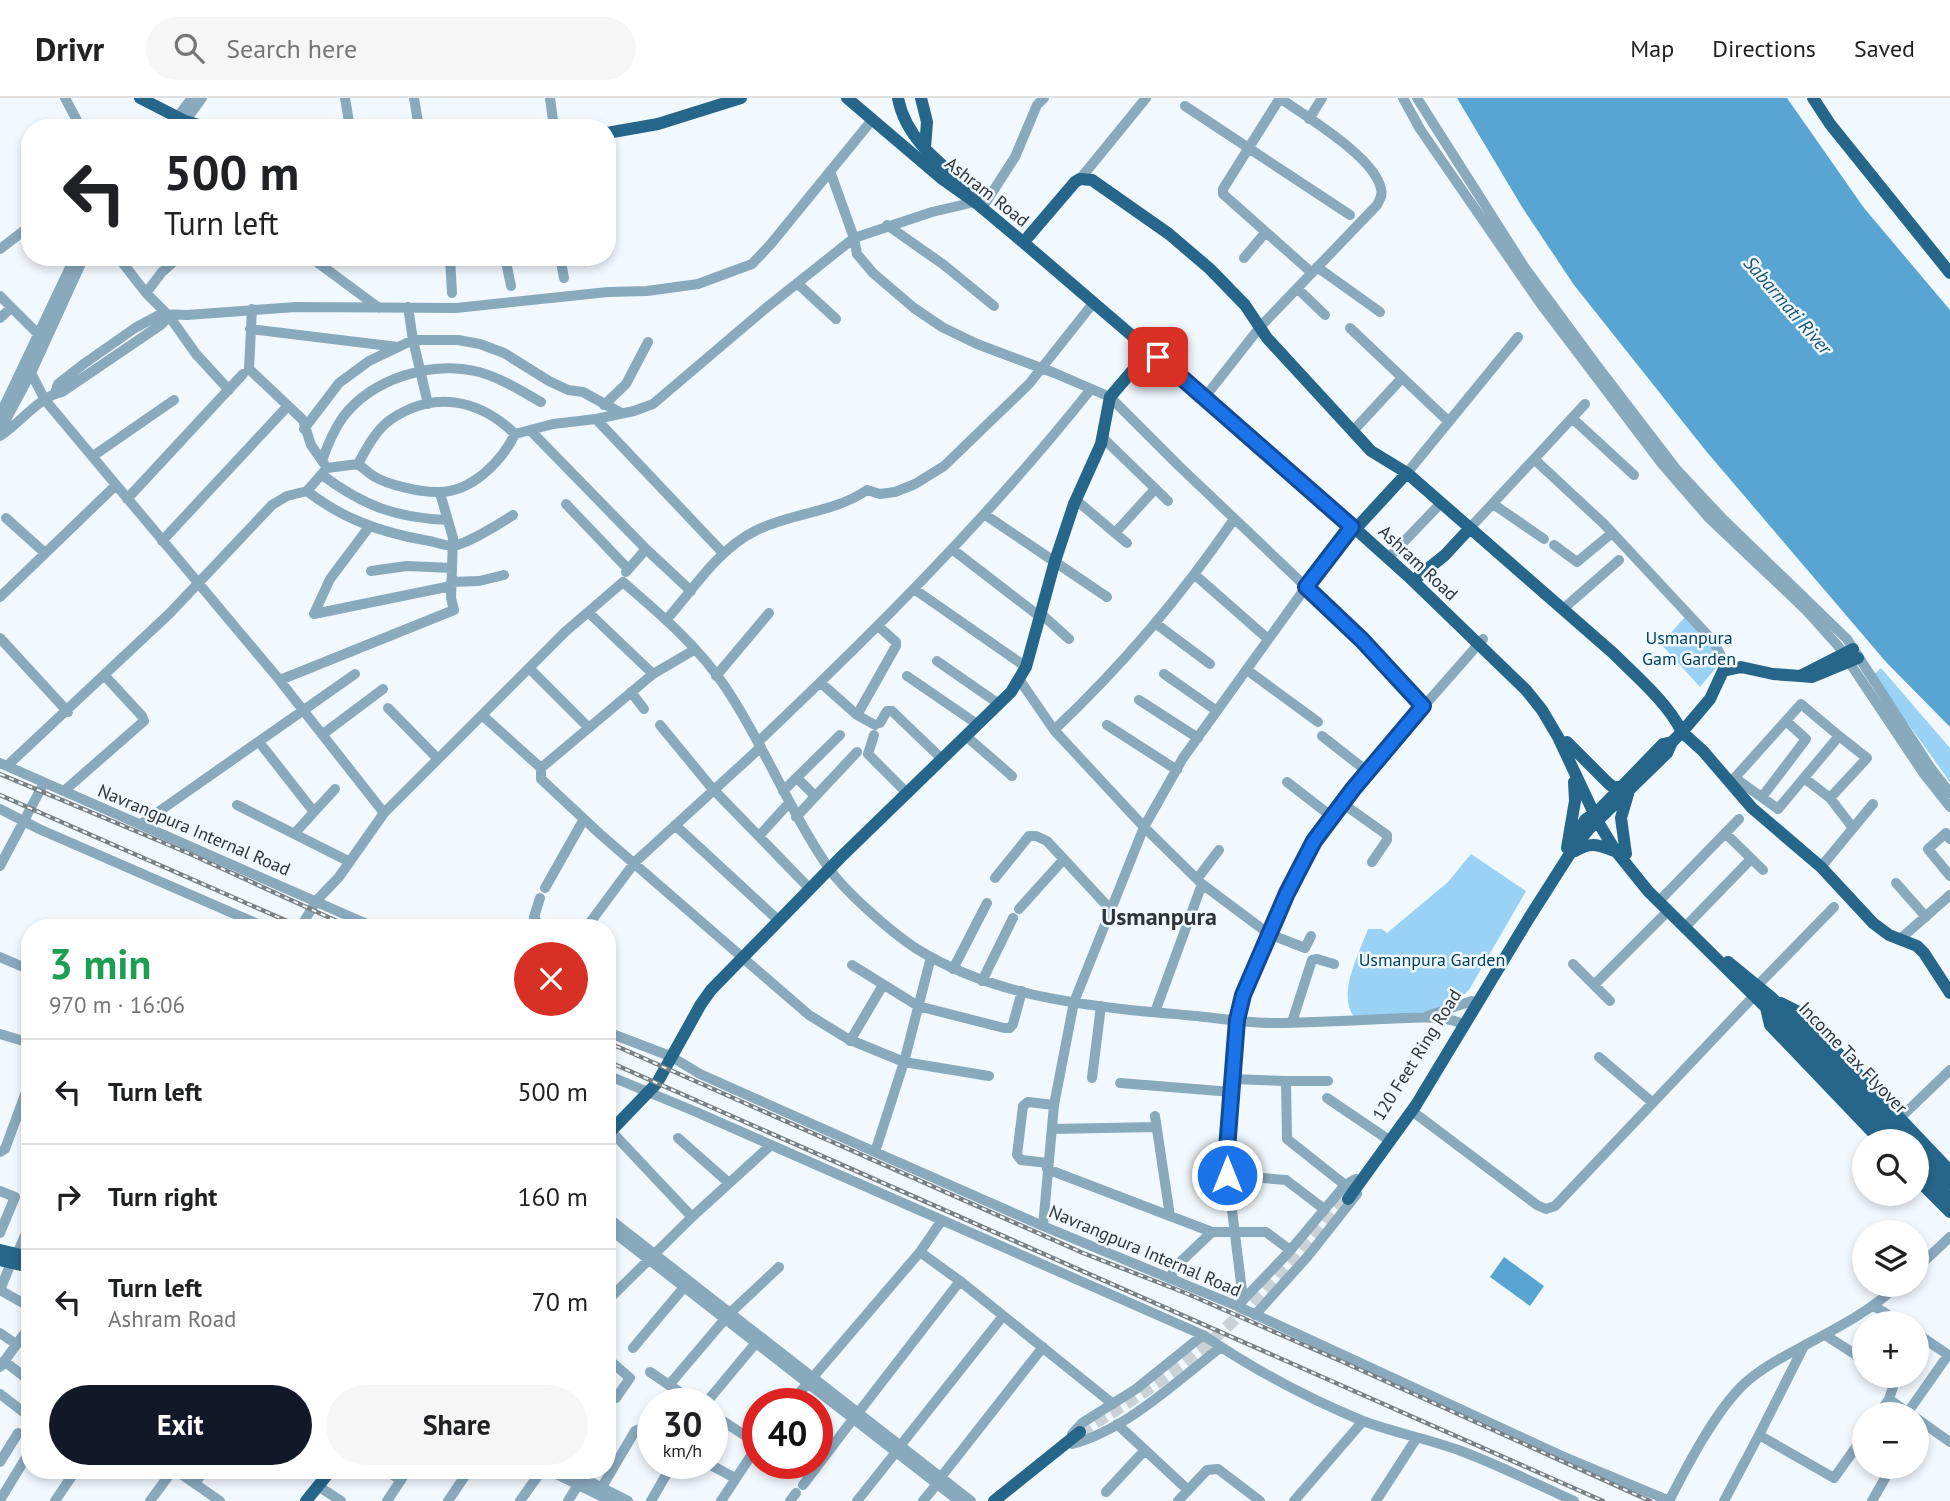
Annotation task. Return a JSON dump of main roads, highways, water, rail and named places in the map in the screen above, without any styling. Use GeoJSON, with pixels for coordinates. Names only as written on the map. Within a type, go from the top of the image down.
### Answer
{"type":"FeatureCollection","features":[{"type":"Feature","properties":{"kind":"main road"},"geometry":{"type":"LineString","coordinates":[[128,98],[169,119]]}},
{"type":"Feature","properties":{"kind":"main road"},"geometry":{"type":"LineString","coordinates":[[141,98],[171,119]]}},
{"type":"Feature","properties":{"kind":"main road"},"geometry":{"type":"LineString","coordinates":[[616,126],[657,118],[722,98]]}},
{"type":"Feature","properties":{"kind":"main road"},"geometry":{"type":"LineString","coordinates":[[616,131],[658,124],[741,98]]}},
{"type":"Feature","properties":{"kind":"main road","name":"Ashram Road"},"geometry":{"type":"LineString","coordinates":[[846,98],[941,178],[1028,237],[1209,392],[1408,576],[1532,686],[1548,706],[1567,742],[1598,816]]}},
{"type":"Feature","properties":{"kind":"main road","name":"Ashram Road"},"geometry":{"type":"LineString","coordinates":[[898,98],[901,112],[911,132],[980,202],[1356,526],[1419,576],[1527,690],[1542,710],[1598,816],[1648,891],[1769,1003]]}},
{"type":"Feature","properties":{"kind":"main road"},"geometry":{"type":"LineString","coordinates":[[921,98],[927,122],[925,148]]}},
{"type":"Feature","properties":{"kind":"main road"},"geometry":{"type":"LineString","coordinates":[[1813,98],[1830,124],[1950,273]]}},
{"type":"Feature","properties":{"kind":"main road"},"geometry":{"type":"LineString","coordinates":[[1822,98],[1950,260]]}},
{"type":"Feature","properties":{"kind":"main road"},"geometry":{"type":"LineString","coordinates":[[1028,237],[1080,179],[1092,180],[1111,192],[1189,250],[1227,286],[1267,338],[1371,451],[1407,473],[1642,682],[1676,721],[1677,737],[1703,751],[1733,781],[1752,808],[1821,867],[1873,923],[1889,935],[1917,946],[1950,993]]}},
{"type":"Feature","properties":{"kind":"main road"},"geometry":{"type":"LineString","coordinates":[[616,1123],[657,1083],[701,1004],[743,958],[829,869],[1011,692],[1026,667],[1055,561],[1102,437],[1110,397],[1150,350]]}},
{"type":"Feature","properties":{"kind":"main road"},"geometry":{"type":"LineString","coordinates":[[1356,526],[1407,473]]}},
{"type":"Feature","properties":{"kind":"main road"},"geometry":{"type":"LineString","coordinates":[[1419,576],[1445,555],[1470,528]]}},
{"type":"Feature","properties":{"kind":"main road","name":"120 Feet Ring Road"},"geometry":{"type":"LineString","coordinates":[[1462,1024],[1351,1188],[1412,1111],[1475,1002],[1523,914],[1569,850],[1585,820],[1598,816],[1663,744],[1677,737],[1710,699],[1723,671],[1741,667],[1773,674],[1812,677],[1851,656]]}},
{"type":"Feature","properties":{"kind":"main road"},"geometry":{"type":"LineString","coordinates":[[1567,742],[1608,783],[1625,789],[1621,818],[1622,853],[1587,844],[1569,850],[1575,801],[1574,773]]}},
{"type":"Feature","properties":{"kind":"main road","name":"Ashram Road"},"geometry":{"type":"LineString","coordinates":[[1622,853],[1756,991]]}},
{"type":"Feature","properties":{"kind":"main road"},"geometry":{"type":"LineString","coordinates":[[1870,1129],[1770,1024],[1769,1003],[1799,1012],[1950,1171]]}},
{"type":"Feature","properties":{"kind":"main road","name":"Income Tax Flyover"},"geometry":{"type":"LineString","coordinates":[[1769,1003],[1884,1129]]}},
{"type":"Feature","properties":{"kind":"main road","name":"Income Tax Flyover"},"geometry":{"type":"LineString","coordinates":[[1786,1021],[1897,1129]]}},
{"type":"Feature","properties":{"kind":"main road"},"geometry":{"type":"LineString","coordinates":[[1929,1161],[1950,1183]]}},
{"type":"Feature","properties":{"kind":"main road"},"geometry":{"type":"LineString","coordinates":[[1929,1177],[1950,1198]]}},
{"type":"Feature","properties":{"kind":"main road"},"geometry":{"type":"LineString","coordinates":[[1929,1191],[1950,1212]]}},
{"type":"Feature","properties":{"kind":"main road"},"geometry":{"type":"LineString","coordinates":[[0,1250],[14,1258]]}},
{"type":"Feature","properties":{"kind":"main road"},"geometry":{"type":"LineString","coordinates":[[994,1501],[1084,1431]]}},
{"type":"Feature","properties":{"kind":"main road"},"geometry":{"type":"LineString","coordinates":[[1005,1501],[1068,1443]]}},
{"type":"Feature","properties":{"kind":"main road"},"geometry":{"type":"LineString","coordinates":[[299,1501],[317,1479]]}},
{"type":"Feature","properties":{"kind":"main road"},"geometry":{"type":"LineString","coordinates":[[306,1501],[324,1479]]}},
{"type":"Feature","properties":{"kind":"water","name":"Sabarmati River"},"geometry":{"type":"Polygon","coordinates":[[[1457,98],[1787,98],[1864,208],[1950,310],[1950,727],[1886,662],[1706,451],[1574,285],[1522,207],[1457,98]]]}},
{"type":"Feature","properties":{"kind":"water"},"geometry":{"type":"Polygon","coordinates":[[[1504,1257],[1544,1286],[1530,1306],[1490,1277],[1504,1257]]]}},
{"type":"Feature","properties":{"kind":"tunnel"},"geometry":{"type":"LineString","coordinates":[[1080,1432],[1157,1383],[1221,1333],[1276,1276],[1344,1196]]}},
{"type":"Feature","properties":{"kind":"railway"},"geometry":{"type":"LineString","coordinates":[[0,774],[188,853],[332,919]]}},
{"type":"Feature","properties":{"kind":"railway"},"geometry":{"type":"LineString","coordinates":[[0,795],[282,919]]}},
{"type":"Feature","properties":{"kind":"railway"},"geometry":{"type":"LineString","coordinates":[[616,1046],[1083,1253],[1188,1294],[1343,1362],[1650,1501]]}},
{"type":"Feature","properties":{"kind":"railway"},"geometry":{"type":"LineString","coordinates":[[616,1065],[1603,1501]]}},
{"type":"Feature","properties":{"kind":"district","name":"Usmanpura"},"geometry":{"type":"Point","coordinates":[1159,917]}},
{"type":"Feature","properties":{"kind":"park label","name":"Usmanpura Gam Garden"},"geometry":{"type":"Point","coordinates":[1689,648]}},
{"type":"Feature","properties":{"kind":"park label","name":"Usmanpura Garden"},"geometry":{"type":"Point","coordinates":[1432,960]}}]}
